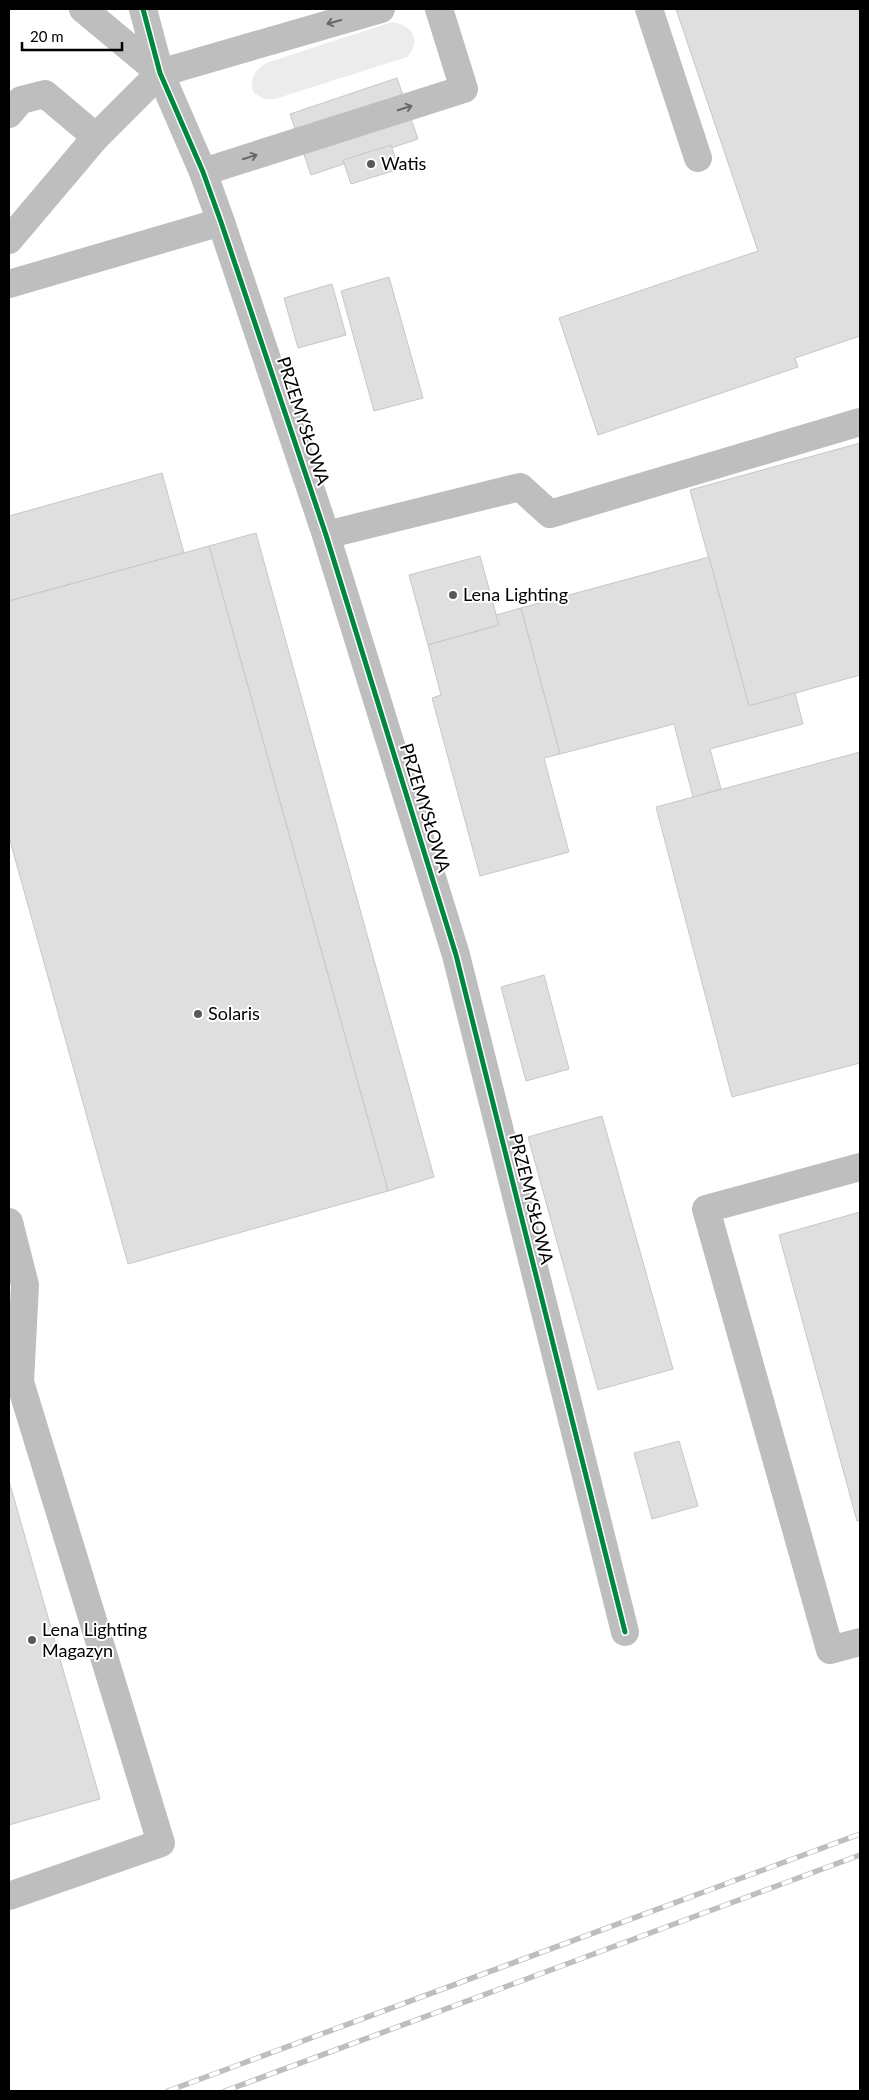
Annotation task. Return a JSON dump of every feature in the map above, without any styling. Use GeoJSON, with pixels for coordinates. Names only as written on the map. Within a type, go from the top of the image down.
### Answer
{"type":"FeatureCollection","features":[{"type":"Feature","properties":{"kind":"street","name":"PRZEMYSŁOWA"},"geometry":{"type":"LineString","coordinates":[[83,9],[160,74]]}},
{"type":"Feature","properties":{"kind":"street","name":"PRZEMYSŁOWA"},"geometry":{"type":"LineString","coordinates":[[143,9],[160,74],[203,172],[326,535],[456,955],[625,1632]]}},
{"type":"Feature","properties":{"kind":"street"},"geometry":{"type":"LineString","coordinates":[[9,240],[96,137],[160,74],[381,9]]}},
{"type":"Feature","properties":{"kind":"street"},"geometry":{"type":"LineString","coordinates":[[203,172],[464,89],[439,9]]}},
{"type":"Feature","properties":{"kind":"street"},"geometry":{"type":"LineString","coordinates":[[649,9],[698,158]]}},
{"type":"Feature","properties":{"kind":"street"},"geometry":{"type":"LineString","coordinates":[[9,114],[22,100],[45,94],[96,137]]}},
{"type":"Feature","properties":{"kind":"street"},"geometry":{"type":"LineString","coordinates":[[9,284],[221,222]]}},
{"type":"Feature","properties":{"kind":"street"},"geometry":{"type":"LineString","coordinates":[[326,535],[520,487],[550,514],[860,422]]}},
{"type":"Feature","properties":{"kind":"street"},"geometry":{"type":"LineString","coordinates":[[860,1167],[706,1209],[830,1650],[860,1642]]}},
{"type":"Feature","properties":{"kind":"street"},"geometry":{"type":"LineString","coordinates":[[9,1222],[25,1285],[14,1383],[161,1843],[9,1896]]}},
{"type":"Feature","properties":{"kind":"shaded area"},"geometry":{"type":"Polygon","coordinates":[[[392,22],[405,26],[413,34],[414,45],[407,57],[275,99],[264,99],[253,92],[252,83],[254,75],[266,63],[392,22]]]}},
{"type":"Feature","properties":{"kind":"building"},"geometry":{"type":"Polygon","coordinates":[[[676,9],[860,9],[860,336],[795,358],[798,367],[598,435],[559,318],[758,251],[676,9]]]}},
{"type":"Feature","properties":{"kind":"building"},"geometry":{"type":"Polygon","coordinates":[[[397,78],[418,139],[311,175],[290,114],[397,78]]]}},
{"type":"Feature","properties":{"kind":"building","name":"Watis"},"geometry":{"type":"Polygon","coordinates":[[[391,145],[399,169],[351,184],[343,160],[391,145]]]}},
{"type":"Feature","properties":{"kind":"building"},"geometry":{"type":"Polygon","coordinates":[[[389,277],[423,398],[374,411],[341,291],[389,277]]]}},
{"type":"Feature","properties":{"kind":"building"},"geometry":{"type":"Polygon","coordinates":[[[332,284],[346,335],[298,348],[284,298],[332,284]]]}},
{"type":"Feature","properties":{"kind":"building"},"geometry":{"type":"Polygon","coordinates":[[[860,443],[860,675],[749,706],[690,490],[860,443]]]}},
{"type":"Feature","properties":{"kind":"building"},"geometry":{"type":"Polygon","coordinates":[[[162,473],[184,553],[9,601],[9,516],[162,473]]]}},
{"type":"Feature","properties":{"kind":"building"},"geometry":{"type":"Polygon","coordinates":[[[256,533],[434,1177],[388,1191],[209,546],[256,533]]]}},
{"type":"Feature","properties":{"kind":"building","name":"Solaris"},"geometry":{"type":"Polygon","coordinates":[[[209,546],[388,1191],[128,1264],[9,837],[9,601],[209,546]]]}},
{"type":"Feature","properties":{"kind":"building","name":"Lena Lighting"},"geometry":{"type":"Polygon","coordinates":[[[480,556],[499,625],[428,645],[409,575],[480,556]]]}},
{"type":"Feature","properties":{"kind":"building"},"geometry":{"type":"Polygon","coordinates":[[[709,557],[749,706],[795,693],[803,724],[710,749],[721,789],[693,797],[674,724],[560,754],[521,608],[709,557]]]}},
{"type":"Feature","properties":{"kind":"building"},"geometry":{"type":"Polygon","coordinates":[[[521,608],[560,754],[544,758],[569,852],[480,876],[432,698],[441,695],[428,645],[499,625],[496,615],[521,608]]]}},
{"type":"Feature","properties":{"kind":"building"},"geometry":{"type":"Polygon","coordinates":[[[860,752],[860,1063],[732,1097],[656,807],[860,752]]]}},
{"type":"Feature","properties":{"kind":"building"},"geometry":{"type":"Polygon","coordinates":[[[544,975],[569,1069],[526,1081],[501,987],[544,975]]]}},
{"type":"Feature","properties":{"kind":"building"},"geometry":{"type":"Polygon","coordinates":[[[602,1116],[673,1369],[598,1390],[528,1137],[602,1116]]]}},
{"type":"Feature","properties":{"kind":"building"},"geometry":{"type":"Polygon","coordinates":[[[860,1212],[860,1520],[857,1521],[779,1235],[860,1212]]]}},
{"type":"Feature","properties":{"kind":"building"},"geometry":{"type":"Polygon","coordinates":[[[679,1441],[698,1506],[652,1519],[634,1453],[679,1441]]]}},
{"type":"Feature","properties":{"kind":"building","name":"Lena Lighting Magazyn"},"geometry":{"type":"Polygon","coordinates":[[[9,1481],[100,1799],[9,1825],[9,1481]]]}},
{"type":"Feature","properties":{"kind":"railway"},"geometry":{"type":"LineString","coordinates":[[168,2091],[860,1834]]}},
{"type":"Feature","properties":{"kind":"railway"},"geometry":{"type":"LineString","coordinates":[[225,2091],[860,1855]]}},
{"type":"Feature","properties":{"kind":"cycle path"},"geometry":{"type":"LineString","coordinates":[[143,9],[160,73],[203,172],[221,222],[326,535],[456,955],[625,1632]]}},
{"type":"Feature","properties":{"kind":"place","name":"Watis"},"geometry":{"type":"Point","coordinates":[371,164]}},
{"type":"Feature","properties":{"kind":"place","name":"Lena Lighting"},"geometry":{"type":"Point","coordinates":[453,595]}},
{"type":"Feature","properties":{"kind":"place","name":"Solaris"},"geometry":{"type":"Point","coordinates":[198,1014]}},
{"type":"Feature","properties":{"kind":"place","name":"Lena Lighting Magazyn"},"geometry":{"type":"Point","coordinates":[32,1640]}}]}
